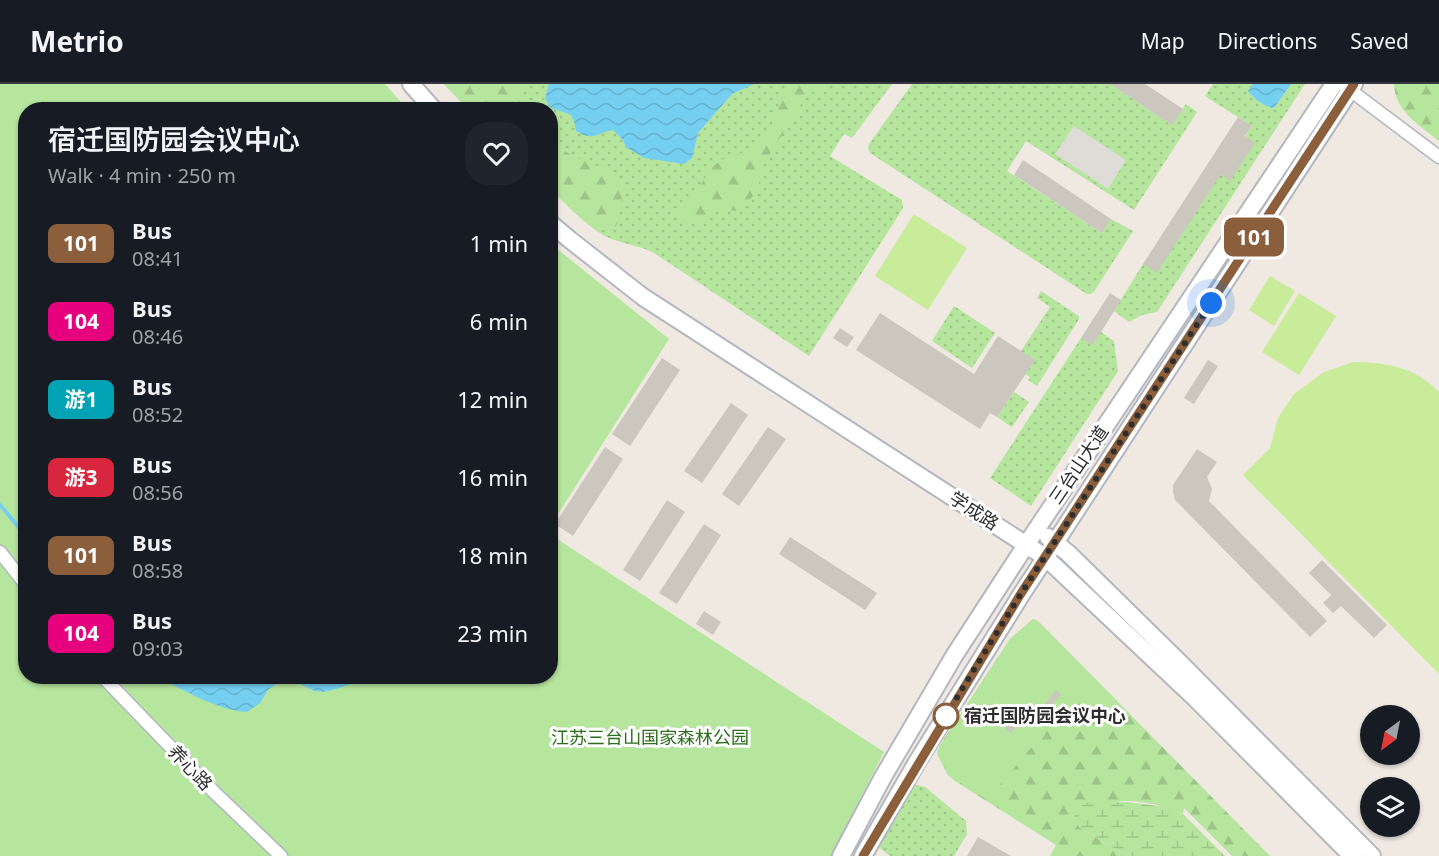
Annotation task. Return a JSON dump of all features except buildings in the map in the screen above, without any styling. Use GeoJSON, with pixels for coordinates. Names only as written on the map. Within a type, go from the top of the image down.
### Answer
{"type":"FeatureCollection","features":[{"type":"Feature","properties":{"kind":"main road"},"geometry":{"type":"LineString","coordinates":[[411,84],[427,102]]}},
{"type":"Feature","properties":{"kind":"main road","name":"三台山大道"},"geometry":{"type":"LineString","coordinates":[[840,856],[948,666],[1036,529],[1334,84]]}},
{"type":"Feature","properties":{"kind":"main road","name":"三台山大道"},"geometry":{"type":"LineString","coordinates":[[862,856],[929,742],[1045,557],[1349,86]]}},
{"type":"Feature","properties":{"kind":"main road","name":"学成路"},"geometry":{"type":"LineString","coordinates":[[558,229],[643,297],[1045,557],[1196,699],[1352,856]]}},
{"type":"Feature","properties":{"kind":"main road"},"geometry":{"type":"LineString","coordinates":[[1036,529],[1056,541],[1372,856]]}},
{"type":"Feature","properties":{"kind":"street"},"geometry":{"type":"LineString","coordinates":[[1349,86],[1439,157]]}},
{"type":"Feature","properties":{"kind":"street"},"geometry":{"type":"LineString","coordinates":[[0,552],[18,575]]}},
{"type":"Feature","properties":{"kind":"street","name":"养心路"},"geometry":{"type":"LineString","coordinates":[[110,684],[214,793],[281,856]]}},
{"type":"Feature","properties":{"kind":"green space","name":"江苏三台山国家森林公园"},"geometry":{"type":"Polygon","coordinates":[[[0,84],[385,84],[401,102],[18,102],[18,684],[558,684],[558,540],[884,752],[831,856],[0,856],[0,84]]]}},
{"type":"Feature","properties":{"kind":"green space"},"geometry":{"type":"Polygon","coordinates":[[[444,84],[892,84],[852,138],[844,134],[830,156],[902,200],[903,208],[809,356],[654,253],[605,236],[590,226],[558,197],[558,102],[461,102],[444,84]]]}},
{"type":"Feature","properties":{"kind":"green space"},"geometry":{"type":"Polygon","coordinates":[[[444,84],[526,84],[522,102],[461,102],[444,84]]]}},
{"type":"Feature","properties":{"kind":"green space"},"geometry":{"type":"Polygon","coordinates":[[[788,84],[828,84],[806,96],[765,162],[756,193],[738,211],[717,211],[695,222],[679,220],[678,215],[695,195],[710,169],[721,160],[747,151],[772,124],[788,84]]]}},
{"type":"Feature","properties":{"kind":"green space"},"geometry":{"type":"Polygon","coordinates":[[[912,84],[1110,84],[1172,125],[1186,104],[1197,112],[1134,210],[1026,141],[1007,171],[1102,233],[1111,219],[1133,231],[1095,290],[1087,294],[870,153],[869,144],[912,84]]]}},
{"type":"Feature","properties":{"kind":"green space"},"geometry":{"type":"Polygon","coordinates":[[[1213,84],[1305,84],[1157,312],[1142,315],[1129,322],[1114,311],[1143,264],[1157,272],[1252,126],[1205,96],[1213,84]]]}},
{"type":"Feature","properties":{"kind":"green space"},"geometry":{"type":"Polygon","coordinates":[[[1394,84],[1439,84],[1439,141],[1403,110],[1395,94],[1394,84]]]}},
{"type":"Feature","properties":{"kind":"green space"},"geometry":{"type":"Polygon","coordinates":[[[558,146],[571,155],[617,175],[624,186],[616,226],[607,230],[596,230],[558,196],[558,146]]]}},
{"type":"Feature","properties":{"kind":"green space"},"geometry":{"type":"Polygon","coordinates":[[[914,214],[967,248],[928,310],[875,276],[914,214]]]}},
{"type":"Feature","properties":{"kind":"green space"},"geometry":{"type":"Polygon","coordinates":[[[558,250],[669,339],[558,514],[558,250]]]}},
{"type":"Feature","properties":{"kind":"green space"},"geometry":{"type":"Polygon","coordinates":[[[1270,276],[1295,291],[1274,326],[1249,310],[1270,276]]]}},
{"type":"Feature","properties":{"kind":"green space"},"geometry":{"type":"Polygon","coordinates":[[[1041,291],[1079,316],[1079,319],[1037,386],[1028,380],[1030,377],[1025,374],[1021,351],[1050,307],[1037,298],[1041,291]]]}},
{"type":"Feature","properties":{"kind":"green space"},"geometry":{"type":"Polygon","coordinates":[[[1299,293],[1336,316],[1299,375],[1262,352],[1299,293]]]}},
{"type":"Feature","properties":{"kind":"green space"},"geometry":{"type":"Polygon","coordinates":[[[954,306],[995,333],[972,368],[932,341],[954,306]]]}},
{"type":"Feature","properties":{"kind":"green space"},"geometry":{"type":"Polygon","coordinates":[[[1101,332],[1114,341],[1118,371],[1031,506],[990,478],[1081,338],[1093,345],[1101,332]]]}},
{"type":"Feature","properties":{"kind":"green space"},"geometry":{"type":"Polygon","coordinates":[[[1353,362],[1377,363],[1399,368],[1420,377],[1439,392],[1439,674],[1243,475],[1270,448],[1278,418],[1294,394],[1324,372],[1353,362]]]}},
{"type":"Feature","properties":{"kind":"green space"},"geometry":{"type":"Polygon","coordinates":[[[1014,392],[1029,402],[1012,427],[997,417],[1014,392]]]}},
{"type":"Feature","properties":{"kind":"green space"},"geometry":{"type":"Polygon","coordinates":[[[1033,619],[1038,621],[1270,856],[1232,856],[1184,808],[1183,814],[1157,805],[1125,801],[1109,804],[1079,827],[1127,856],[1050,856],[1056,845],[948,775],[937,754],[940,745],[1010,639],[1033,619]]]}},
{"type":"Feature","properties":{"kind":"green space"},"geometry":{"type":"Polygon","coordinates":[[[1033,619],[1038,621],[1118,702],[1098,722],[1073,698],[987,800],[948,775],[937,751],[1010,639],[1033,619]]]}},
{"type":"Feature","properties":{"kind":"green space"},"geometry":{"type":"Polygon","coordinates":[[[913,784],[925,787],[966,821],[967,834],[954,856],[890,856],[881,849],[878,843],[913,784]]]}},
{"type":"Feature","properties":{"kind":"green space"},"geometry":{"type":"Polygon","coordinates":[[[1127,802],[1168,807],[1183,814],[1225,856],[1127,856],[1079,827],[1074,819],[1076,808],[1087,803],[1127,802]]]}},
{"type":"Feature","properties":{"kind":"shaded area"},"geometry":{"type":"Polygon","coordinates":[[[1074,126],[1126,160],[1108,189],[1055,154],[1074,126]]]}},
{"type":"Feature","properties":{"kind":"water"},"geometry":{"type":"Polygon","coordinates":[[[549,84],[754,84],[732,94],[698,133],[692,158],[684,164],[644,158],[626,147],[623,140],[613,130],[595,136],[582,134],[576,131],[571,115],[558,110],[558,102],[547,102],[545,98],[549,84]]]}},
{"type":"Feature","properties":{"kind":"water"},"geometry":{"type":"Polygon","coordinates":[[[1253,84],[1291,84],[1274,108],[1256,100],[1250,94],[1248,91],[1253,84]]]}},
{"type":"Feature","properties":{"kind":"water"},"geometry":{"type":"Polygon","coordinates":[[[170,684],[276,684],[268,690],[260,703],[247,712],[236,711],[205,701],[170,684]]]}},
{"type":"Feature","properties":{"kind":"water"},"geometry":{"type":"Polygon","coordinates":[[[300,684],[351,684],[320,692],[300,684]]]}},
{"type":"Feature","properties":{"kind":"waterway"},"geometry":{"type":"LineString","coordinates":[[0,505],[18,526]]}},
{"type":"Feature","properties":{"kind":"bus line","name":"101"},"geometry":{"type":"LineString","coordinates":[[863,856],[917,762],[1020,595],[1354,84]]}},
{"type":"Feature","properties":{"kind":"place","name":"宿迁国防园会议中心"},"geometry":{"type":"Point","coordinates":[946,716]}},
{"type":"Feature","properties":{"kind":"route"},"geometry":{"type":"LineString","coordinates":[[946,716],[940,725],[1020,595],[1211,303]]}}]}
